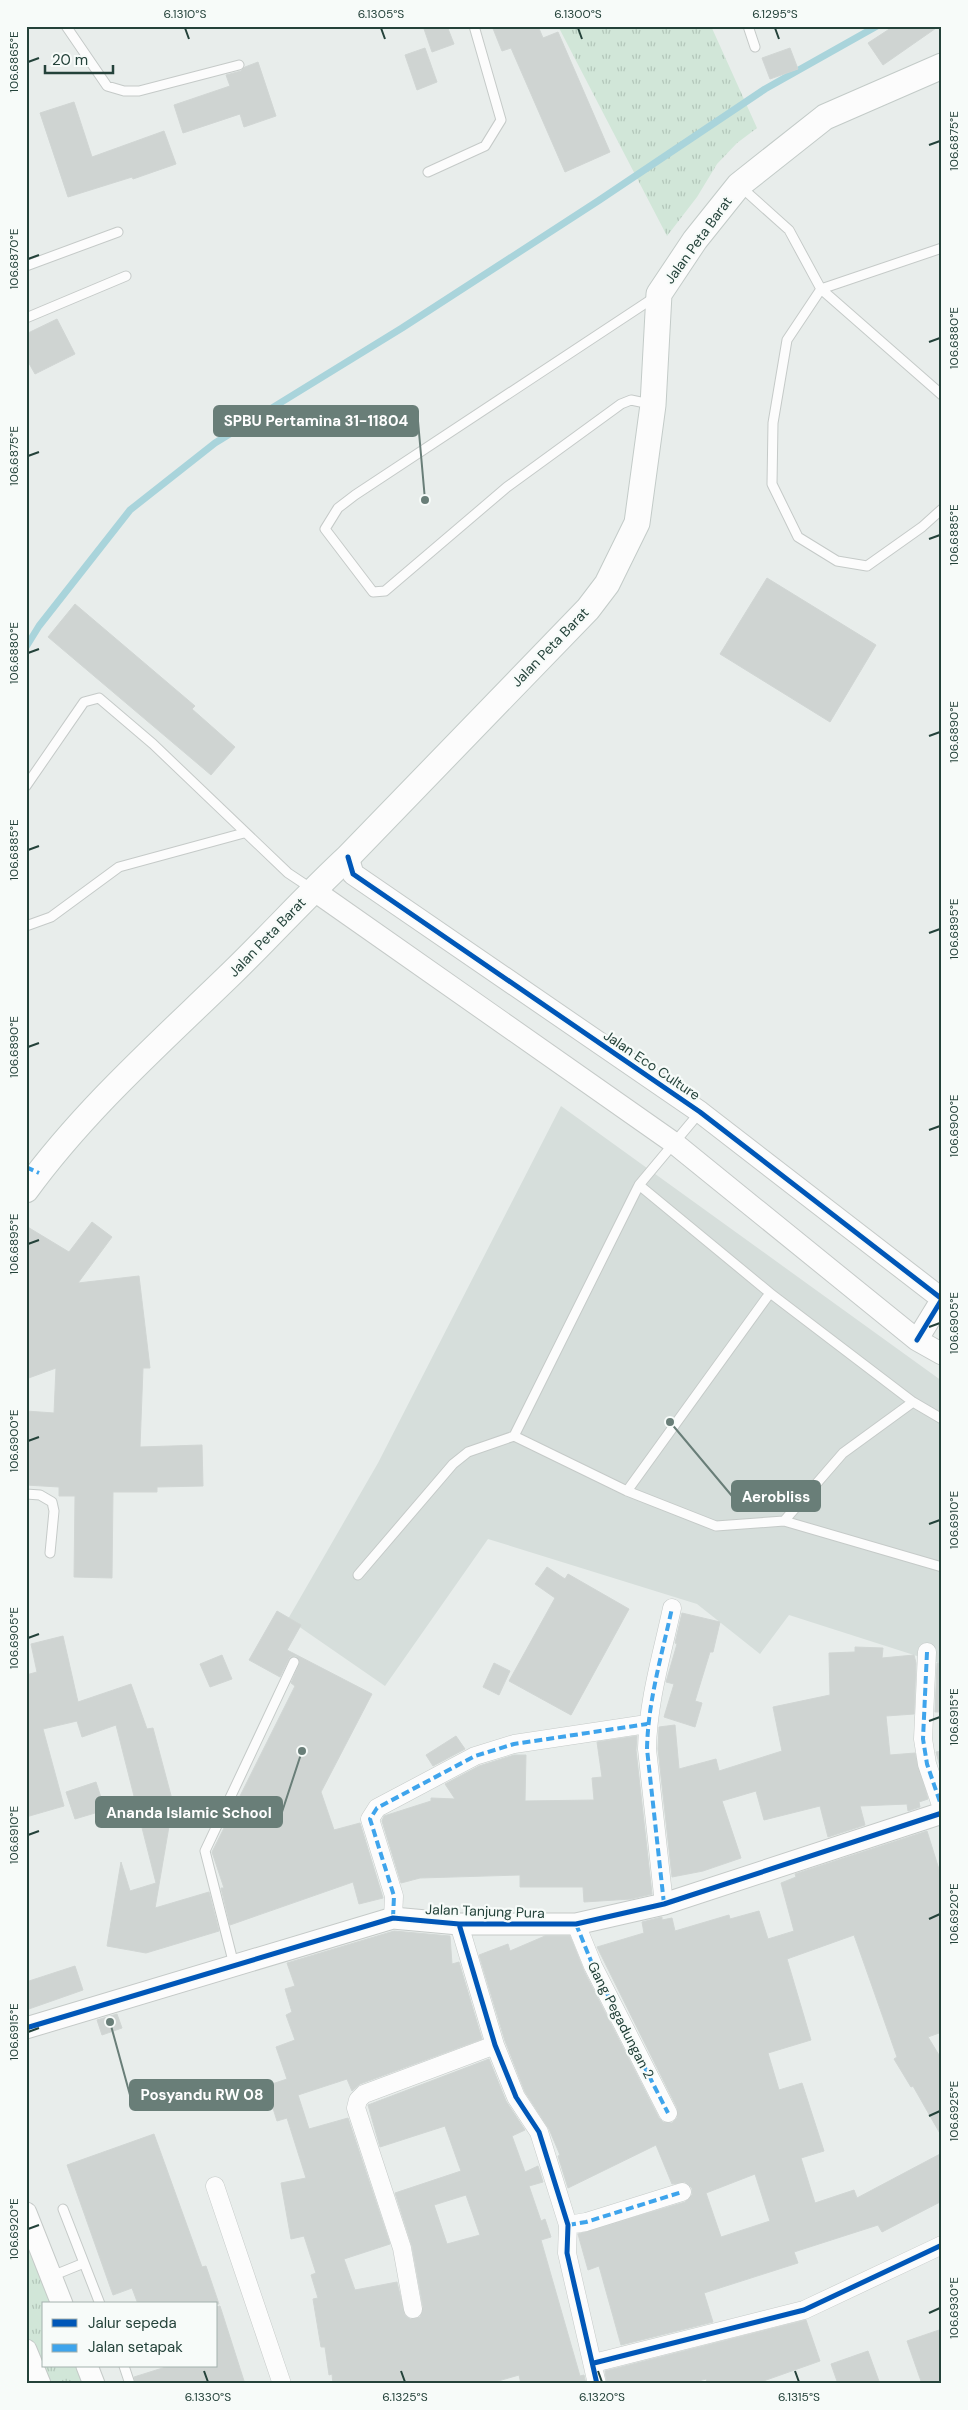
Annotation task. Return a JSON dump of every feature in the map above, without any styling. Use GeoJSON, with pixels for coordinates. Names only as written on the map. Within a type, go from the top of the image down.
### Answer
{"type":"FeatureCollection","features":[{"type":"Feature","properties":{"kind":"main road","name":"Jalan Peta Barat"},"geometry":{"type":"LineString","coordinates":[[30,1177],[116,1085],[264,942],[312,890],[348,857],[588,609],[607,584],[637,523],[653,405],[659,294],[695,240],[739,186],[825,117],[942,66]]}},
{"type":"Feature","properties":{"kind":"street","name":"Jalan Eco Culture"},"geometry":{"type":"LineString","coordinates":[[348,857],[354,874],[700,1112],[942,1299]]}},
{"type":"Feature","properties":{"kind":"street"},"geometry":{"type":"LineString","coordinates":[[312,890],[674,1144],[917,1340],[942,1354]]}},
{"type":"Feature","properties":{"kind":"street"},"geometry":{"type":"LineString","coordinates":[[917,1340],[942,1299]]}},
{"type":"Feature","properties":{"kind":"street"},"geometry":{"type":"LineString","coordinates":[[664,1904],[647,1749],[651,1698],[672,1608]]}},
{"type":"Feature","properties":{"kind":"street"},"geometry":{"type":"LineString","coordinates":[[927,1652],[924,1753],[942,1808]]}},
{"type":"Feature","properties":{"kind":"street"},"geometry":{"type":"LineString","coordinates":[[393,1918],[394,1896],[370,1819],[377,1808],[475,1756],[514,1744],[648,1724]]}},
{"type":"Feature","properties":{"kind":"street","name":"Jalan Tanjung Pura"},"geometry":{"type":"LineString","coordinates":[[26,2028],[234,1964],[393,1918],[459,1924],[576,1924],[664,1904],[942,1814]]}},
{"type":"Feature","properties":{"kind":"street"},"geometry":{"type":"LineString","coordinates":[[459,1924],[495,2044],[516,2097],[539,2132],[568,2225],[567,2253],[594,2363],[597,2384]]}},
{"type":"Feature","properties":{"kind":"street","name":"Gang Pegadungan 2"},"geometry":{"type":"LineString","coordinates":[[576,1924],[593,1966],[668,2113]]}},
{"type":"Feature","properties":{"kind":"street"},"geometry":{"type":"LineString","coordinates":[[413,2309],[402,2248],[356,2108],[358,2100],[364,2094],[495,2044]]}},
{"type":"Feature","properties":{"kind":"street"},"geometry":{"type":"LineString","coordinates":[[215,2186],[282,2384]]}},
{"type":"Feature","properties":{"kind":"street"},"geometry":{"type":"LineString","coordinates":[[568,2225],[586,2222],[682,2192]]}},
{"type":"Feature","properties":{"kind":"street"},"geometry":{"type":"LineString","coordinates":[[26,2213],[61,2302]]}},
{"type":"Feature","properties":{"kind":"street"},"geometry":{"type":"LineString","coordinates":[[594,2363],[804,2310],[942,2245]]}},
{"type":"Feature","properties":{"kind":"street"},"geometry":{"type":"LineString","coordinates":[[26,2350],[40,2384]]}},
{"type":"Feature","properties":{"kind":"street"},"geometry":{"type":"LineString","coordinates":[[88,2368],[94,2384]]}},
{"type":"Feature","properties":{"kind":"lane"},"geometry":{"type":"LineString","coordinates":[[66,26],[107,86],[124,91],[139,90],[239,65]]}},
{"type":"Feature","properties":{"kind":"lane"},"geometry":{"type":"LineString","coordinates":[[428,172],[485,146],[501,120],[474,26]]}},
{"type":"Feature","properties":{"kind":"lane"},"geometry":{"type":"LineString","coordinates":[[748,26],[755,47]]}},
{"type":"Feature","properties":{"kind":"lane"},"geometry":{"type":"LineString","coordinates":[[739,186],[789,230],[821,289],[942,395]]}},
{"type":"Feature","properties":{"kind":"lane"},"geometry":{"type":"LineString","coordinates":[[26,266],[118,232]]}},
{"type":"Feature","properties":{"kind":"lane"},"geometry":{"type":"LineString","coordinates":[[942,248],[821,289],[787,340],[773,423],[772,484],[798,537],[837,561],[867,566],[942,509]]}},
{"type":"Feature","properties":{"kind":"lane"},"geometry":{"type":"LineString","coordinates":[[26,318],[126,276]]}},
{"type":"Feature","properties":{"kind":"lane"},"geometry":{"type":"LineString","coordinates":[[653,405],[631,400],[621,404],[508,487],[385,591],[373,592],[325,529],[338,508],[355,495],[659,294]]}},
{"type":"Feature","properties":{"kind":"lane"},"geometry":{"type":"LineString","coordinates":[[26,786],[84,702],[99,698],[153,744],[288,873],[312,890]]}},
{"type":"Feature","properties":{"kind":"lane"},"geometry":{"type":"LineString","coordinates":[[26,926],[51,917],[119,867],[244,832]]}},
{"type":"Feature","properties":{"kind":"lane"},"geometry":{"type":"LineString","coordinates":[[358,1575],[453,1464],[468,1452],[514,1436],[639,1184],[700,1112]]}},
{"type":"Feature","properties":{"kind":"lane"},"geometry":{"type":"LineString","coordinates":[[639,1184],[770,1293],[913,1402],[941,1418]]}},
{"type":"Feature","properties":{"kind":"lane"},"geometry":{"type":"LineString","coordinates":[[627,1491],[770,1293]]}},
{"type":"Feature","properties":{"kind":"lane"},"geometry":{"type":"LineString","coordinates":[[784,1522],[843,1453],[913,1402]]}},
{"type":"Feature","properties":{"kind":"lane"},"geometry":{"type":"LineString","coordinates":[[514,1436],[627,1491],[716,1526],[784,1522],[942,1567]]}},
{"type":"Feature","properties":{"kind":"lane"},"geometry":{"type":"LineString","coordinates":[[26,1494],[40,1495],[52,1502],[54,1511],[50,1553]]}},
{"type":"Feature","properties":{"kind":"lane"},"geometry":{"type":"LineString","coordinates":[[234,1964],[205,1850],[294,1662]]}},
{"type":"Feature","properties":{"kind":"lane"},"geometry":{"type":"LineString","coordinates":[[63,2209],[99,2302]]}},
{"type":"Feature","properties":{"kind":"lane"},"geometry":{"type":"LineString","coordinates":[[52,2276],[84,2263]]}},
{"type":"Feature","properties":{"kind":"lane"},"geometry":{"type":"LineString","coordinates":[[125,2368],[130,2384]]}},
{"type":"Feature","properties":{"kind":"shaded area"},"geometry":{"type":"Polygon","coordinates":[[[561,1106],[942,1381],[942,1664],[789,1615],[760,1654],[697,1604],[488,1539],[385,1686],[288,1619],[378,1463],[561,1106]]]}},
{"type":"Feature","properties":{"kind":"green space"},"geometry":{"type":"Polygon","coordinates":[[[558,26],[711,26],[757,128],[737,143],[717,164],[697,197],[667,236],[558,26]]]}},
{"type":"Feature","properties":{"kind":"green space"},"geometry":{"type":"Polygon","coordinates":[[[26,2213],[62,2302],[42,2302],[42,2368],[88,2368],[94,2384],[40,2384],[26,2350],[26,2213]]]}},
{"type":"Feature","properties":{"kind":"building"},"geometry":{"type":"Polygon","coordinates":[[[423,26],[447,26],[454,44],[432,52],[423,26]]]}},
{"type":"Feature","properties":{"kind":"building"},"geometry":{"type":"Polygon","coordinates":[[[492,26],[538,26],[543,38],[558,32],[610,152],[565,172],[511,48],[502,51],[492,26]]]}},
{"type":"Feature","properties":{"kind":"building"},"geometry":{"type":"Polygon","coordinates":[[[894,26],[939,26],[883,65],[868,43],[894,26]]]}},
{"type":"Feature","properties":{"kind":"building"},"geometry":{"type":"Polygon","coordinates":[[[425,48],[437,82],[417,90],[405,55],[425,48]]]}},
{"type":"Feature","properties":{"kind":"building"},"geometry":{"type":"Polygon","coordinates":[[[790,48],[798,69],[770,79],[762,58],[790,48]]]}},
{"type":"Feature","properties":{"kind":"building"},"geometry":{"type":"Polygon","coordinates":[[[258,62],[276,116],[244,127],[240,114],[183,133],[174,105],[230,86],[226,75],[241,71],[245,67],[258,62]]]}},
{"type":"Feature","properties":{"kind":"building"},"geometry":{"type":"Polygon","coordinates":[[[74,102],[92,157],[164,131],[176,164],[133,179],[132,177],[68,197],[40,113],[74,102]]]}},
{"type":"Feature","properties":{"kind":"building"},"geometry":{"type":"Polygon","coordinates":[[[57,319],[75,354],[35,374],[26,358],[26,334],[57,319]]]}},
{"type":"Feature","properties":{"kind":"building"},"geometry":{"type":"Polygon","coordinates":[[[767,578],[876,645],[830,722],[720,654],[767,578]]]}},
{"type":"Feature","properties":{"kind":"building"},"geometry":{"type":"Polygon","coordinates":[[[75,604],[195,706],[192,709],[235,747],[211,775],[48,637],[75,604]]]}},
{"type":"Feature","properties":{"kind":"building"},"geometry":{"type":"Polygon","coordinates":[[[92,1222],[112,1237],[78,1283],[139,1276],[150,1368],[143,1368],[140,1447],[202,1445],[203,1486],[157,1487],[157,1492],[113,1492],[112,1578],[74,1577],[75,1496],[59,1496],[59,1487],[26,1485],[26,1411],[54,1413],[56,1368],[26,1379],[26,1226],[69,1252],[92,1222]]]}},
{"type":"Feature","properties":{"kind":"building"},"geometry":{"type":"Polygon","coordinates":[[[547,1567],[565,1579],[568,1574],[629,1609],[571,1715],[509,1681],[555,1598],[535,1584],[547,1567]]]}},
{"type":"Feature","properties":{"kind":"building"},"geometry":{"type":"Polygon","coordinates":[[[277,1611],[301,1625],[287,1650],[372,1694],[321,1792],[334,1830],[360,1823],[383,1898],[359,1904],[353,1882],[230,1925],[221,1888],[224,1888],[212,1852],[295,1686],[291,1683],[300,1662],[296,1656],[290,1657],[280,1677],[249,1660],[277,1611]]]}},
{"type":"Feature","properties":{"kind":"building"},"geometry":{"type":"Polygon","coordinates":[[[682,1613],[720,1622],[713,1652],[710,1652],[695,1701],[702,1703],[695,1727],[664,1717],[674,1684],[666,1682],[677,1644],[675,1643],[682,1613]]]}},
{"type":"Feature","properties":{"kind":"building"},"geometry":{"type":"Polygon","coordinates":[[[63,1636],[78,1702],[131,1684],[147,1729],[153,1728],[173,1803],[155,1908],[209,1892],[219,1931],[146,1953],[107,1946],[121,1862],[130,1891],[156,1883],[116,1725],[82,1737],[77,1721],[43,1729],[64,1806],[26,1817],[26,1675],[37,1672],[31,1644],[63,1636]]]}},
{"type":"Feature","properties":{"kind":"building"},"geometry":{"type":"Polygon","coordinates":[[[855,1647],[883,1648],[882,1658],[914,1655],[916,1663],[914,1714],[886,1716],[890,1755],[915,1753],[928,1799],[919,1802],[920,1807],[908,1811],[907,1804],[860,1806],[865,1825],[828,1837],[820,1806],[764,1820],[756,1791],[722,1801],[741,1858],[703,1871],[672,1877],[658,1749],[659,1727],[675,1725],[679,1769],[716,1759],[719,1771],[782,1751],[773,1707],[830,1695],[829,1653],[855,1652],[855,1647]]]}},
{"type":"Feature","properties":{"kind":"building"},"geometry":{"type":"Polygon","coordinates":[[[222,1655],[232,1679],[210,1687],[200,1664],[222,1655]]]}},
{"type":"Feature","properties":{"kind":"building"},"geometry":{"type":"Polygon","coordinates":[[[494,1663],[510,1671],[499,1695],[483,1687],[494,1663]]]}},
{"type":"Feature","properties":{"kind":"building"},"geometry":{"type":"Polygon","coordinates":[[[937,1663],[942,1663],[942,1712],[935,1712],[937,1663]]]}},
{"type":"Feature","properties":{"kind":"building"},"geometry":{"type":"Polygon","coordinates":[[[456,1736],[465,1749],[433,1766],[426,1755],[456,1736]]]}},
{"type":"Feature","properties":{"kind":"building"},"geometry":{"type":"Polygon","coordinates":[[[637,1736],[636,1750],[652,1894],[631,1899],[584,1902],[583,1887],[520,1887],[520,1875],[420,1878],[401,1883],[382,1821],[384,1816],[431,1801],[431,1798],[455,1799],[445,1784],[479,1766],[514,1755],[526,1755],[525,1801],[594,1800],[592,1778],[602,1777],[597,1742],[637,1736]]]}},
{"type":"Feature","properties":{"kind":"building"},"geometry":{"type":"Polygon","coordinates":[[[942,1751],[942,1774],[936,1752],[942,1751]]]}},
{"type":"Feature","properties":{"kind":"building"},"geometry":{"type":"Polygon","coordinates":[[[96,1782],[105,1810],[75,1819],[66,1792],[96,1782]]]}},
{"type":"Feature","properties":{"kind":"building"},"geometry":{"type":"Polygon","coordinates":[[[927,1831],[942,1879],[942,2032],[928,2037],[942,2060],[942,2137],[913,2086],[911,2087],[894,2059],[897,2057],[854,1935],[787,1959],[811,2040],[768,2053],[779,2090],[802,2083],[824,2151],[801,2158],[815,2203],[854,2190],[857,2198],[942,2153],[942,2201],[882,2232],[878,2225],[794,2252],[798,2263],[704,2293],[713,2322],[621,2345],[599,2266],[588,2270],[578,2234],[685,2202],[692,2195],[692,2188],[685,2182],[672,2184],[656,2145],[568,2188],[558,2156],[560,2155],[549,2129],[525,2092],[505,2041],[479,1955],[508,1944],[510,1951],[545,1936],[570,1936],[584,1971],[659,2118],[663,2122],[672,2123],[677,2118],[677,2108],[597,1947],[644,1933],[642,1922],[662,1917],[662,1920],[672,1918],[675,1931],[729,1915],[730,1919],[759,1911],[768,1939],[794,1931],[781,1883],[796,1877],[795,1874],[927,1831]],[[755,2174],[706,2193],[721,2237],[770,2221],[755,2174]]]}},
{"type":"Feature","properties":{"kind":"building"},"geometry":{"type":"Polygon","coordinates":[[[394,1931],[450,1936],[452,1964],[459,1962],[482,2039],[360,2084],[352,2091],[347,2079],[298,2095],[309,2129],[348,2118],[390,2244],[344,2259],[355,2290],[397,2282],[405,2315],[410,2319],[420,2317],[423,2307],[412,2246],[395,2193],[461,2171],[445,2126],[380,2147],[368,2105],[489,2059],[506,2101],[525,2130],[512,2136],[525,2172],[538,2166],[543,2182],[529,2186],[541,2221],[545,2219],[551,2237],[541,2240],[580,2376],[584,2375],[586,2384],[521,2384],[519,2375],[488,2384],[333,2384],[332,2374],[329,2375],[325,2347],[321,2347],[313,2299],[318,2298],[311,2275],[316,2273],[304,2236],[291,2239],[281,2183],[306,2178],[287,2118],[277,2121],[266,2086],[287,2079],[276,2047],[295,2040],[286,2015],[292,2012],[285,1989],[295,1986],[287,1963],[394,1931]],[[466,2195],[434,2205],[447,2244],[480,2235],[466,2195]]]}},
{"type":"Feature","properties":{"kind":"building"},"geometry":{"type":"Polygon","coordinates":[[[75,1966],[83,1990],[26,2010],[26,1982],[75,1966]]]}},
{"type":"Feature","properties":{"kind":"building"},"geometry":{"type":"Polygon","coordinates":[[[117,2014],[122,2028],[102,2035],[97,2020],[117,2014]]]}},
{"type":"Feature","properties":{"kind":"building"},"geometry":{"type":"Polygon","coordinates":[[[154,2134],[202,2267],[206,2266],[219,2304],[218,2302],[137,2302],[132,2288],[113,2295],[67,2165],[154,2134]]]}},
{"type":"Feature","properties":{"kind":"building"},"geometry":{"type":"Polygon","coordinates":[[[218,2306],[220,2306],[245,2384],[136,2384],[134,2377],[163,2368],[218,2368],[218,2306]]]}},
{"type":"Feature","properties":{"kind":"building"},"geometry":{"type":"Polygon","coordinates":[[[806,2320],[820,2361],[755,2384],[708,2384],[706,2379],[688,2384],[607,2384],[605,2371],[806,2320]]]}},
{"type":"Feature","properties":{"kind":"building"},"geometry":{"type":"Polygon","coordinates":[[[942,2329],[942,2384],[922,2384],[907,2341],[942,2329]]]}},
{"type":"Feature","properties":{"kind":"building"},"geometry":{"type":"Polygon","coordinates":[[[868,2351],[880,2384],[838,2384],[831,2364],[868,2351]]]}},
{"type":"Feature","properties":{"kind":"waterway"},"geometry":{"type":"LineString","coordinates":[[26,647],[39,626],[130,510],[215,443],[402,328],[598,201],[765,89],[877,26]]}},
{"type":"Feature","properties":{"kind":"marked path"},"geometry":{"type":"LineString","coordinates":[[26,1167],[39,1173]]}},
{"type":"Feature","properties":{"kind":"marked path"},"geometry":{"type":"LineString","coordinates":[[664,1904],[647,1749],[653,1695],[672,1608]]}},
{"type":"Feature","properties":{"kind":"marked path"},"geometry":{"type":"LineString","coordinates":[[927,1652],[923,1739],[927,1764],[942,1808]]}},
{"type":"Feature","properties":{"kind":"marked path"},"geometry":{"type":"LineString","coordinates":[[393,1918],[394,1896],[370,1819],[377,1808],[475,1756],[514,1744],[647,1724]]}},
{"type":"Feature","properties":{"kind":"marked path"},"geometry":{"type":"LineString","coordinates":[[576,1924],[593,1966],[668,2113]]}},
{"type":"Feature","properties":{"kind":"marked path"},"geometry":{"type":"LineString","coordinates":[[568,2225],[586,2222],[682,2192]]}},
{"type":"Feature","properties":{"kind":"cycle path"},"geometry":{"type":"LineString","coordinates":[[348,857],[353,874],[700,1112],[942,1299],[917,1340]]}},
{"type":"Feature","properties":{"kind":"cycle path"},"geometry":{"type":"LineString","coordinates":[[26,2028],[393,1918],[459,1924],[576,1924],[664,1904],[942,1813]]}},
{"type":"Feature","properties":{"kind":"cycle path"},"geometry":{"type":"LineString","coordinates":[[459,1924],[495,2045],[516,2097],[539,2132],[568,2225],[567,2253],[597,2384]]}},
{"type":"Feature","properties":{"kind":"cycle path"},"geometry":{"type":"LineString","coordinates":[[594,2363],[804,2310],[942,2245]]}},
{"type":"Feature","properties":{"kind":"place","name":"SPBU Pertamina 31-11804"},"geometry":{"type":"Point","coordinates":[425,500]}},
{"type":"Feature","properties":{"kind":"place","name":"Aerobliss"},"geometry":{"type":"Point","coordinates":[670,1422]}},
{"type":"Feature","properties":{"kind":"place","name":"Ananda Islamic School"},"geometry":{"type":"Point","coordinates":[302,1751]}},
{"type":"Feature","properties":{"kind":"place","name":"Posyandu RW 08"},"geometry":{"type":"Point","coordinates":[110,2022]}}]}
